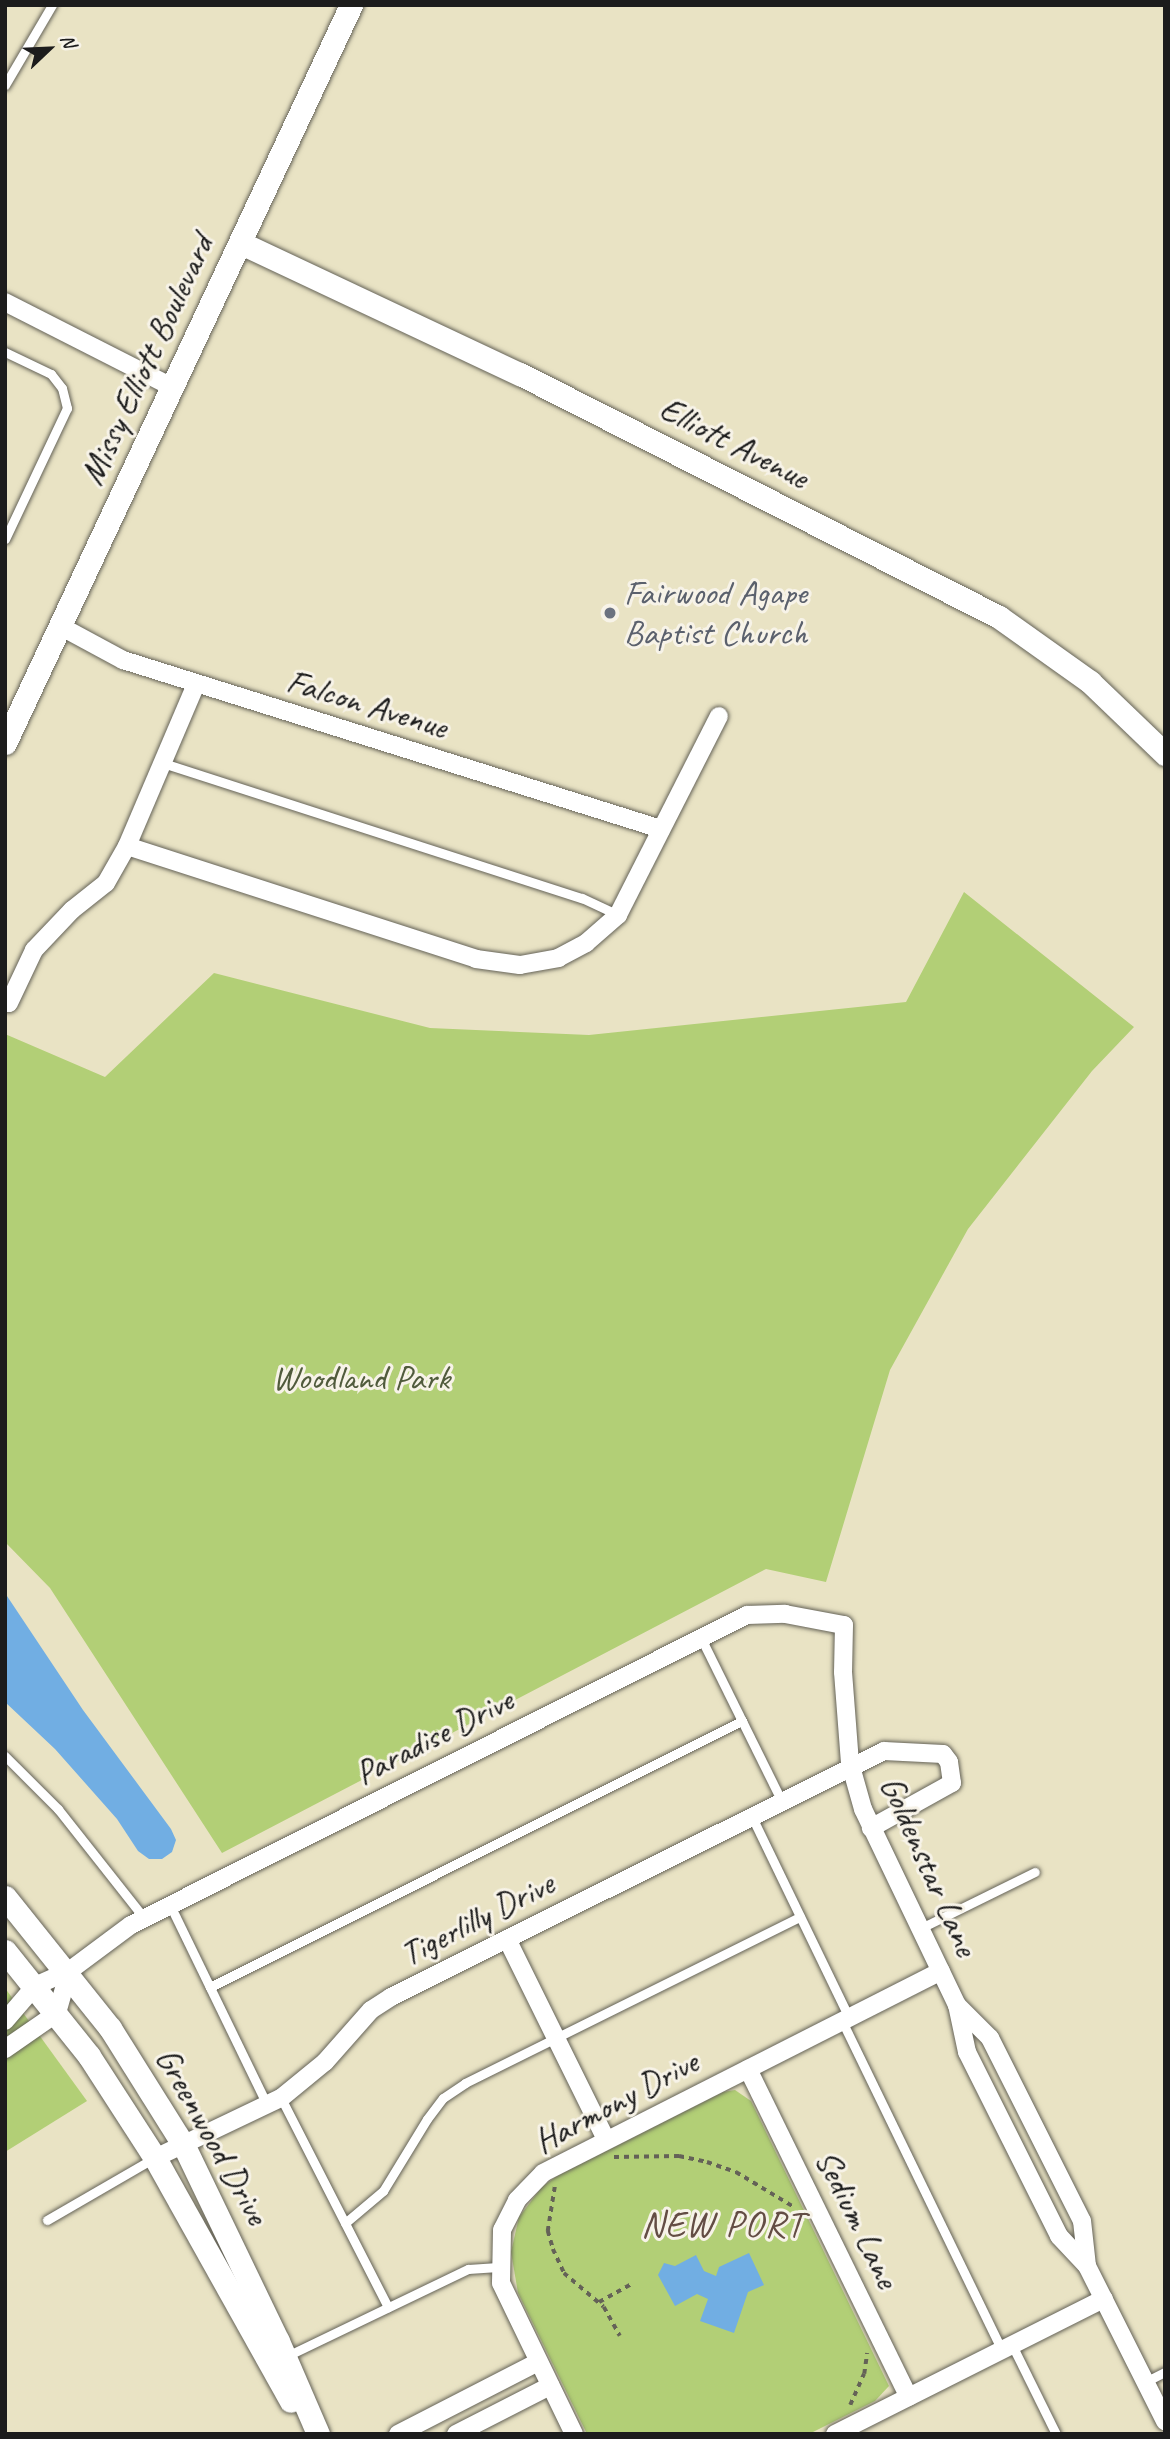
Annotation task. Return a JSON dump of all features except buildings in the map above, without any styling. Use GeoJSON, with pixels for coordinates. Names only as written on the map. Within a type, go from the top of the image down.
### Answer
{"type":"FeatureCollection","features":[{"type":"Feature","properties":{"kind":"street","name":"Missy Elliott Boulevard"},"geometry":{"type":"LineString","coordinates":[[5,743],[174,388],[349,6]]}},
{"type":"Feature","properties":{"kind":"street","name":"Elliott Avenue"},"geometry":{"type":"LineString","coordinates":[[241,243],[520,374],[999,617],[1090,682],[1165,754]]}},
{"type":"Feature","properties":{"kind":"street"},"geometry":{"type":"LineString","coordinates":[[5,302],[174,388]]}},
{"type":"Feature","properties":{"kind":"street","name":"Falcon Avenue"},"geometry":{"type":"LineString","coordinates":[[60,626],[122,660],[661,829]]}},
{"type":"Feature","properties":{"kind":"street"},"geometry":{"type":"LineString","coordinates":[[7,1002],[34,950],[72,909],[106,883],[127,846],[196,684]]}},
{"type":"Feature","properties":{"kind":"street"},"geometry":{"type":"LineString","coordinates":[[127,846],[487,960],[520,965],[558,958],[586,943],[618,915],[719,716]]}},
{"type":"Feature","properties":{"kind":"street","name":"Paradise Drive"},"geometry":{"type":"LineString","coordinates":[[35,1986],[69,1971],[144,1918],[747,1615],[785,1614],[844,1625]]}},
{"type":"Feature","properties":{"kind":"street","name":"Goldenstar Lane"},"geometry":{"type":"LineString","coordinates":[[844,1625],[843,1672],[851,1768],[871,1828],[957,2006],[967,2052],[1059,2236],[1087,2266],[1165,2421]]}},
{"type":"Feature","properties":{"kind":"street","name":"Tigerlilly Drive"},"geometry":{"type":"LineString","coordinates":[[155,2158],[275,2101],[325,2062],[371,2010],[507,1939],[851,1768],[897,1748],[943,1754],[949,1762],[952,1783],[871,1828]]}},
{"type":"Feature","properties":{"kind":"street","name":"Greenwood Drive"},"geometry":{"type":"LineString","coordinates":[[5,1897],[69,1971],[184,2146],[285,2357],[318,2434]]}},
{"type":"Feature","properties":{"kind":"street"},"geometry":{"type":"LineString","coordinates":[[507,1939],[606,2139]]}},
{"type":"Feature","properties":{"kind":"street","name":"Greenwood Drive"},"geometry":{"type":"LineString","coordinates":[[5,1951],[57,2013],[155,2158],[311,2434]]}},
{"type":"Feature","properties":{"kind":"street"},"geometry":{"type":"LineString","coordinates":[[5,2049],[57,2013],[69,1971]]}},
{"type":"Feature","properties":{"kind":"street","name":"Harmony Drive"},"geometry":{"type":"LineString","coordinates":[[574,2434],[506,2298],[498,2267],[502,2230],[527,2186],[543,2173],[606,2139],[941,1971]]}},
{"type":"Feature","properties":{"kind":"street"},"geometry":{"type":"LineString","coordinates":[[5,2021],[35,1986]]}},
{"type":"Feature","properties":{"kind":"street","name":"Goldenstar Lane"},"geometry":{"type":"LineString","coordinates":[[957,2006],[990,2038],[1021,2099],[1082,2221],[1087,2266]]}},
{"type":"Feature","properties":{"kind":"street","name":"Sedium Lane"},"geometry":{"type":"LineString","coordinates":[[748,2069],[909,2397]]}},
{"type":"Feature","properties":{"kind":"street"},"geometry":{"type":"LineString","coordinates":[[835,2434],[1104,2299]]}},
{"type":"Feature","properties":{"kind":"street"},"geometry":{"type":"LineString","coordinates":[[398,2434],[538,2362]]}},
{"type":"Feature","properties":{"kind":"street"},"geometry":{"type":"LineString","coordinates":[[456,2434],[550,2386]]}},
{"type":"Feature","properties":{"kind":"lane"},"geometry":{"type":"LineString","coordinates":[[5,85],[52,5]]}},
{"type":"Feature","properties":{"kind":"lane"},"geometry":{"type":"LineString","coordinates":[[5,352],[51,374],[62,388],[67,408],[5,539]]}},
{"type":"Feature","properties":{"kind":"lane"},"geometry":{"type":"LineString","coordinates":[[163,763],[582,898],[618,915]]}},
{"type":"Feature","properties":{"kind":"lane"},"geometry":{"type":"LineString","coordinates":[[701,1638],[782,1802]]}},
{"type":"Feature","properties":{"kind":"lane"},"geometry":{"type":"LineString","coordinates":[[209,1987],[742,1721]]}},
{"type":"Feature","properties":{"kind":"lane"},"geometry":{"type":"LineString","coordinates":[[5,1756],[58,1809],[144,1918]]}},
{"type":"Feature","properties":{"kind":"lane"},"geometry":{"type":"LineString","coordinates":[[751,1817],[800,1917],[845,2020],[1007,2348],[1056,2434]]}},
{"type":"Feature","properties":{"kind":"lane"},"geometry":{"type":"LineString","coordinates":[[919,1929],[1035,1872]]}},
{"type":"Feature","properties":{"kind":"lane"},"geometry":{"type":"LineString","coordinates":[[170,1905],[209,1987],[345,2223],[387,2307]]}},
{"type":"Feature","properties":{"kind":"lane"},"geometry":{"type":"LineString","coordinates":[[345,2223],[383,2191],[443,2098],[465,2083],[557,2040],[800,1917]]}},
{"type":"Feature","properties":{"kind":"lane"},"geometry":{"type":"LineString","coordinates":[[47,2220],[155,2158]]}},
{"type":"Feature","properties":{"kind":"lane"},"geometry":{"type":"LineString","coordinates":[[285,2357],[468,2269],[498,2267]]}},
{"type":"Feature","properties":{"kind":"lane"},"geometry":{"type":"LineString","coordinates":[[1145,2382],[1165,2372]]}},
{"type":"Feature","properties":{"kind":"path"},"geometry":{"type":"LineString","coordinates":[[612,2157],[679,2156],[707,2162],[736,2172],[794,2207]]}},
{"type":"Feature","properties":{"kind":"path"},"geometry":{"type":"LineString","coordinates":[[555,2187],[548,2231],[553,2249],[564,2273],[598,2302],[620,2336]]}},
{"type":"Feature","properties":{"kind":"path"},"geometry":{"type":"LineString","coordinates":[[598,2302],[632,2284]]}},
{"type":"Feature","properties":{"kind":"path"},"geometry":{"type":"LineString","coordinates":[[850,2405],[864,2374],[867,2353]]}},
{"type":"Feature","properties":{"kind":"green space","name":"Woodland Park"},"geometry":{"type":"Polygon","coordinates":[[[964,892],[1134,1027],[1092,1071],[968,1229],[890,1370],[826,1582],[766,1569],[222,1853],[50,1588],[5,1542],[5,1034],[105,1077],[214,973],[430,1028],[589,1035],[906,1002],[964,892]]]}},
{"type":"Feature","properties":{"kind":"green space"},"geometry":{"type":"Polygon","coordinates":[[[5,1988],[87,2101],[5,2152],[5,1988]]]}},
{"type":"Feature","properties":{"kind":"green space"},"geometry":{"type":"Polygon","coordinates":[[[735,2090],[751,2101],[889,2386],[875,2401],[809,2434],[587,2434],[518,2293],[511,2252],[519,2217],[542,2187],[557,2176],[723,2092],[735,2090]]]}},
{"type":"Feature","properties":{"kind":"water"},"geometry":{"type":"Polygon","coordinates":[[[5,1593],[83,1710],[171,1829],[176,1840],[172,1852],[162,1859],[149,1859],[138,1851],[117,1819],[55,1749],[5,1702],[5,1593]]]}},
{"type":"Feature","properties":{"kind":"water"},"geometry":{"type":"Polygon","coordinates":[[[749,2253],[764,2285],[748,2292],[734,2333],[700,2321],[708,2299],[697,2294],[675,2306],[658,2275],[664,2263],[675,2266],[696,2255],[704,2271],[716,2276],[719,2267],[749,2253]]]}},
{"type":"Feature","properties":{"kind":"place","name":"Fairwood Agape Baptist Church"},"geometry":{"type":"Point","coordinates":[610,613]}},
{"type":"Feature","properties":{"kind":"district","name":"NEW PORT"},"geometry":{"type":"Point","coordinates":[723,2224]}}]}
